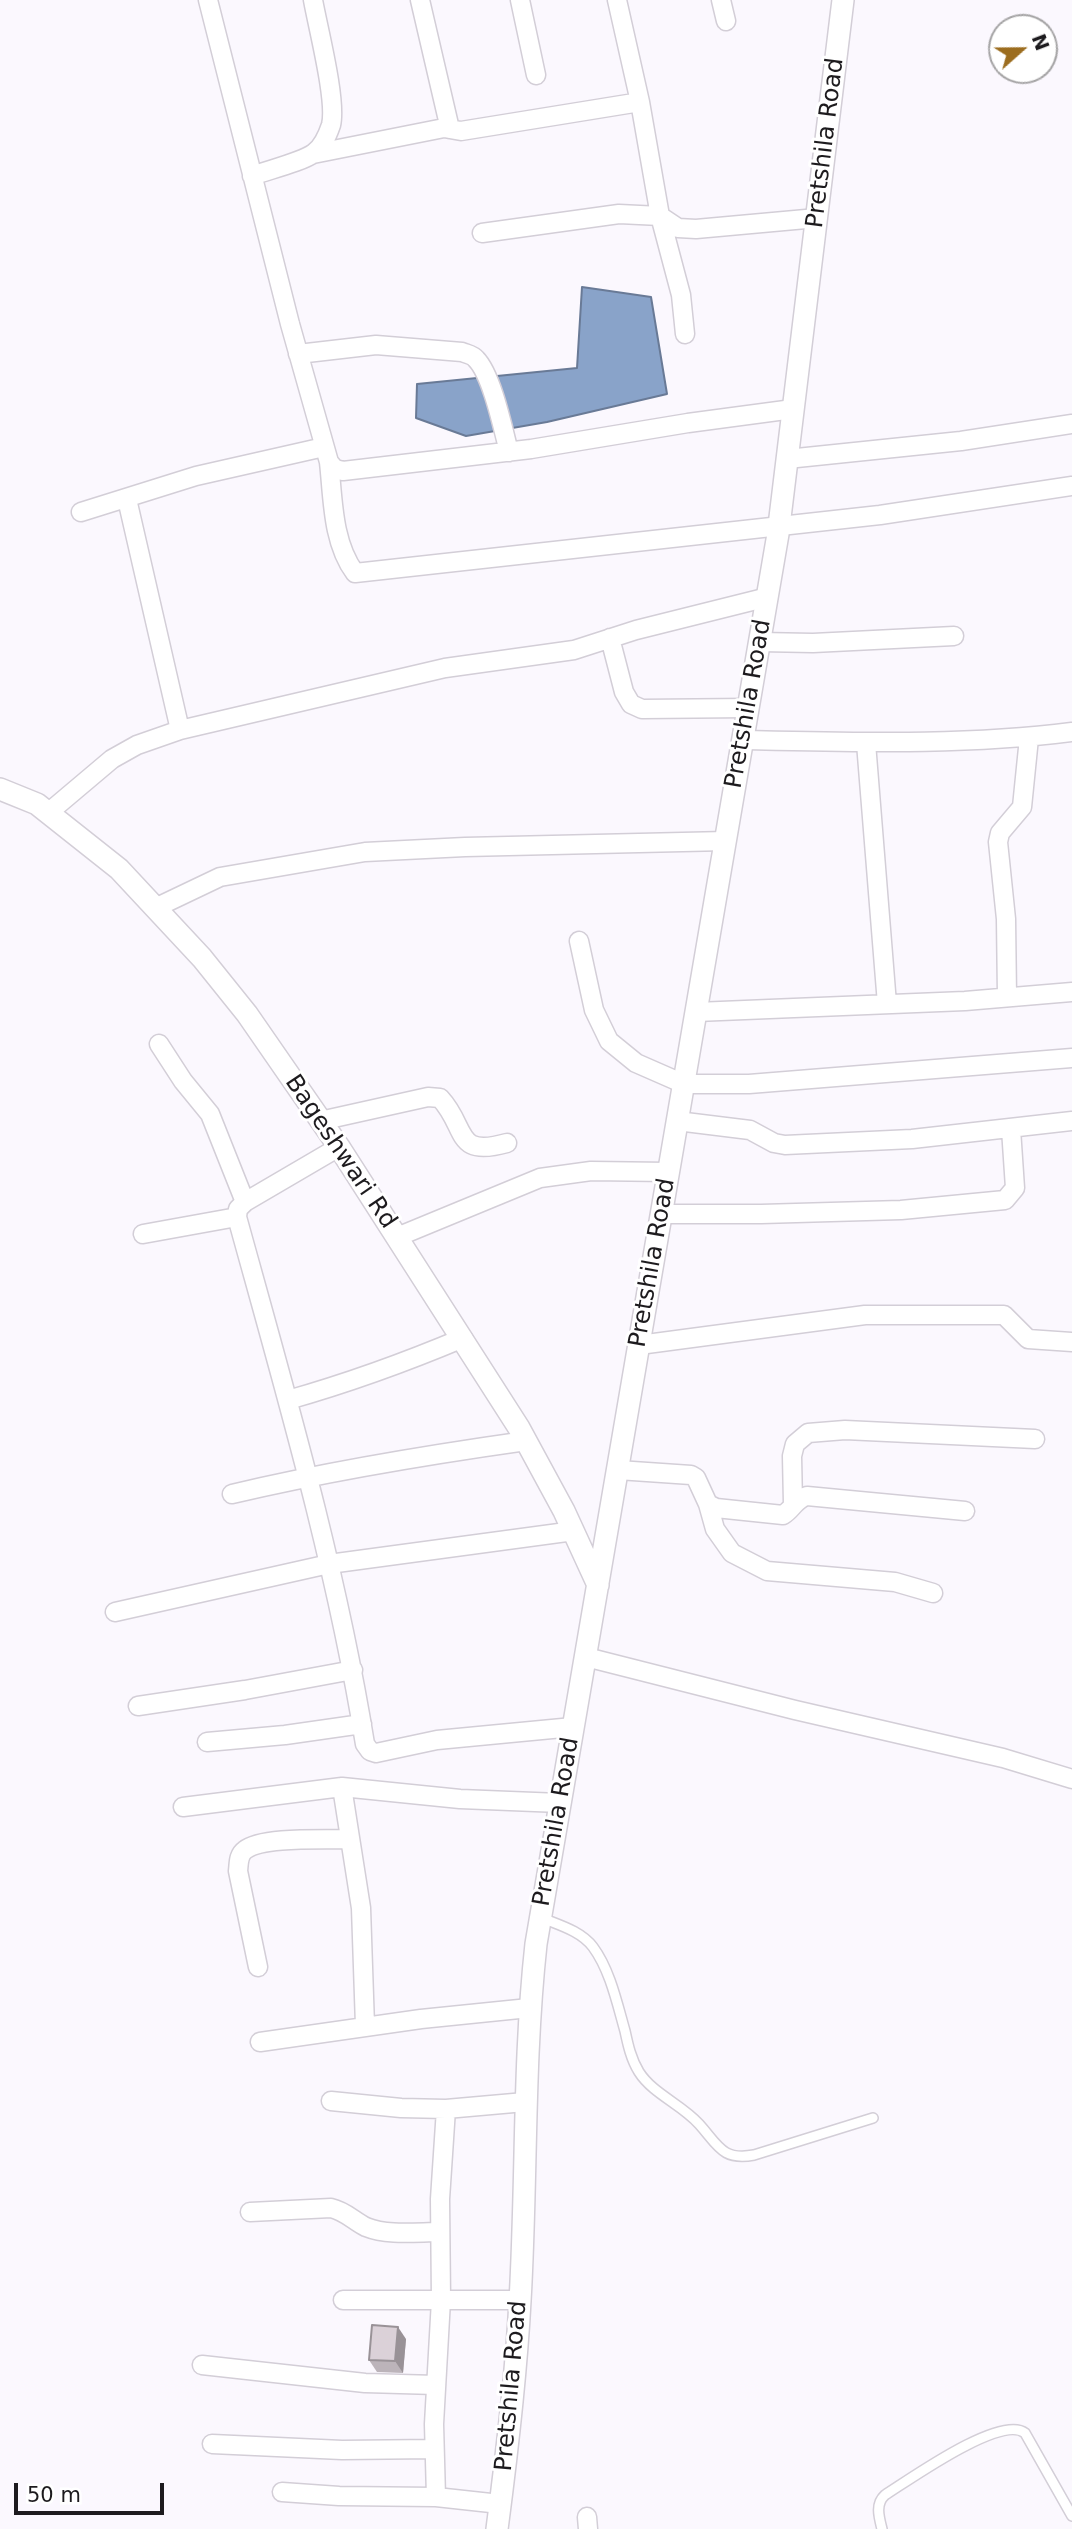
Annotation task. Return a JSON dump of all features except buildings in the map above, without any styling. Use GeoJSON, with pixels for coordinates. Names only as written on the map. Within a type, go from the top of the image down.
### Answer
{"type":"FeatureCollection","features":[{"type":"Feature","properties":{"kind":"street"},"geometry":{"type":"LineString","coordinates":[[208,0],[298,354],[327,454],[338,532],[345,559],[355,572],[880,515],[1072,486]]}},
{"type":"Feature","properties":{"kind":"street"},"geometry":{"type":"LineString","coordinates":[[313,0],[332,110],[331,125],[322,144],[313,154]]}},
{"type":"Feature","properties":{"kind":"street"},"geometry":{"type":"LineString","coordinates":[[420,0],[450,129]]}},
{"type":"Feature","properties":{"kind":"street"},"geometry":{"type":"LineString","coordinates":[[520,0],[536,75]]}},
{"type":"Feature","properties":{"kind":"street"},"geometry":{"type":"LineString","coordinates":[[617,0],[640,102],[660,216],[681,295],[685,334]]}},
{"type":"Feature","properties":{"kind":"street"},"geometry":{"type":"LineString","coordinates":[[721,0],[726,21]]}},
{"type":"Feature","properties":{"kind":"street","name":"Pretshila Road"},"geometry":{"type":"LineString","coordinates":[[497,2529],[508,2443],[520,2300],[529,2008],[540,1917],[768,597],[779,527],[843,0]]}},
{"type":"Feature","properties":{"kind":"street"},"geometry":{"type":"LineString","coordinates":[[252,176],[313,154],[444,128],[461,131],[640,102]]}},
{"type":"Feature","properties":{"kind":"street"},"geometry":{"type":"LineString","coordinates":[[482,233],[619,214],[660,216],[678,228],[696,229],[817,218]]}},
{"type":"Feature","properties":{"kind":"street"},"geometry":{"type":"LineString","coordinates":[[298,354],[376,345],[461,352],[475,356],[495,401],[509,452]]}},
{"type":"Feature","properties":{"kind":"street"},"geometry":{"type":"LineString","coordinates":[[327,454],[335,469],[343,471],[509,452],[793,408]]}},
{"type":"Feature","properties":{"kind":"street"},"geometry":{"type":"LineString","coordinates":[[787,459],[961,442],[1072,424]]}},
{"type":"Feature","properties":{"kind":"street"},"geometry":{"type":"LineString","coordinates":[[80,512],[197,476],[327,454]]}},
{"type":"Feature","properties":{"kind":"street"},"geometry":{"type":"LineString","coordinates":[[127,499],[180,730]]}},
{"type":"Feature","properties":{"kind":"street"},"geometry":{"type":"LineString","coordinates":[[48,813],[112,759],[137,745],[180,730],[445,668],[574,650],[768,597]]}},
{"type":"Feature","properties":{"kind":"street"},"geometry":{"type":"LineString","coordinates":[[760,642],[813,643],[954,636]]}},
{"type":"Feature","properties":{"kind":"street"},"geometry":{"type":"LineString","coordinates":[[610,638],[624,692],[631,704],[642,709],[749,708]]}},
{"type":"Feature","properties":{"kind":"street"},"geometry":{"type":"LineString","coordinates":[[743,740],[866,743],[985,741],[1072,732]]}},
{"type":"Feature","properties":{"kind":"street"},"geometry":{"type":"LineString","coordinates":[[1007,997],[1006,919],[998,842],[1000,833],[1022,807],[1029,738]]}},
{"type":"Feature","properties":{"kind":"street"},"geometry":{"type":"LineString","coordinates":[[866,743],[887,1004]]}},
{"type":"Feature","properties":{"kind":"street","name":"Bageshwari Rd"},"geometry":{"type":"LineString","coordinates":[[0,789],[37,804],[119,869],[202,958],[247,1014],[339,1147],[463,1338],[526,1441],[574,1531],[598,1585]]}},
{"type":"Feature","properties":{"kind":"street"},"geometry":{"type":"LineString","coordinates":[[155,908],[220,877],[365,852],[726,841]]}},
{"type":"Feature","properties":{"kind":"street"},"geometry":{"type":"LineString","coordinates":[[579,941],[594,1010],[610,1041],[636,1063],[684,1084],[749,1084],[1072,1058]]}},
{"type":"Feature","properties":{"kind":"street"},"geometry":{"type":"LineString","coordinates":[[696,1012],[887,1004],[1072,992]]}},
{"type":"Feature","properties":{"kind":"street"},"geometry":{"type":"LineString","coordinates":[[159,1044],[210,1114],[241,1210],[309,1476],[353,1670],[365,1744],[370,1751],[376,1753],[437,1740],[573,1727]]}},
{"type":"Feature","properties":{"kind":"street"},"geometry":{"type":"LineString","coordinates":[[320,1121],[428,1097],[440,1098],[465,1140],[475,1147],[487,1148],[507,1143]]}},
{"type":"Feature","properties":{"kind":"street"},"geometry":{"type":"LineString","coordinates":[[677,1121],[750,1130],[774,1143],[785,1145],[1011,1129],[1072,1121]]}},
{"type":"Feature","properties":{"kind":"street"},"geometry":{"type":"LineString","coordinates":[[662,1214],[901,1210],[1005,1200],[1015,1188],[1011,1129]]}},
{"type":"Feature","properties":{"kind":"street"},"geometry":{"type":"LineString","coordinates":[[143,1234],[241,1210],[339,1147]]}},
{"type":"Feature","properties":{"kind":"street"},"geometry":{"type":"LineString","coordinates":[[397,1237],[540,1178],[591,1171],[669,1172]]}},
{"type":"Feature","properties":{"kind":"street"},"geometry":{"type":"LineString","coordinates":[[639,1345],[865,1315],[1004,1315],[1028,1339],[1072,1342]]}},
{"type":"Feature","properties":{"kind":"street"},"geometry":{"type":"LineString","coordinates":[[288,1400],[389,1368],[463,1338]]}},
{"type":"Feature","properties":{"kind":"street"},"geometry":{"type":"LineString","coordinates":[[793,1504],[792,1456],[795,1444],[808,1433],[845,1430],[1035,1439]]}},
{"type":"Feature","properties":{"kind":"street"},"geometry":{"type":"LineString","coordinates":[[232,1494],[393,1460],[526,1441]]}},
{"type":"Feature","properties":{"kind":"street"},"geometry":{"type":"LineString","coordinates":[[618,1470],[691,1475],[696,1479],[708,1504],[715,1529],[732,1553],[767,1571],[895,1582],[933,1593]]}},
{"type":"Feature","properties":{"kind":"street"},"geometry":{"type":"LineString","coordinates":[[708,1504],[716,1508],[783,1514],[789,1512],[799,1498],[816,1496],[965,1511]]}},
{"type":"Feature","properties":{"kind":"street"},"geometry":{"type":"LineString","coordinates":[[115,1612],[329,1564],[574,1531]]}},
{"type":"Feature","properties":{"kind":"street"},"geometry":{"type":"LineString","coordinates":[[586,1657],[795,1710],[1003,1758],[1072,1779]]}},
{"type":"Feature","properties":{"kind":"street"},"geometry":{"type":"LineString","coordinates":[[138,1706],[353,1670]]}},
{"type":"Feature","properties":{"kind":"street"},"geometry":{"type":"LineString","coordinates":[[207,1742],[362,1724]]}},
{"type":"Feature","properties":{"kind":"street"},"geometry":{"type":"LineString","coordinates":[[183,1807],[342,1787],[460,1799],[560,1803]]}},
{"type":"Feature","properties":{"kind":"street"},"geometry":{"type":"LineString","coordinates":[[342,1787],[361,1908],[365,2026]]}},
{"type":"Feature","properties":{"kind":"street"},"geometry":{"type":"LineString","coordinates":[[258,1967],[238,1871],[239,1857],[245,1850],[264,1843],[350,1839]]}},
{"type":"Feature","properties":{"kind":"street"},"geometry":{"type":"LineString","coordinates":[[260,2042],[365,2026],[529,2008]]}},
{"type":"Feature","properties":{"kind":"street"},"geometry":{"type":"LineString","coordinates":[[331,2101],[401,2108],[446,2109],[525,2102]]}},
{"type":"Feature","properties":{"kind":"street"},"geometry":{"type":"LineString","coordinates":[[436,2497],[434,2449],[441,2300],[440,2199],[446,2109]]}},
{"type":"Feature","properties":{"kind":"street"},"geometry":{"type":"LineString","coordinates":[[250,2212],[331,2208],[342,2211],[367,2227],[383,2231],[440,2232]]}},
{"type":"Feature","properties":{"kind":"street"},"geometry":{"type":"LineString","coordinates":[[343,2300],[520,2300]]}},
{"type":"Feature","properties":{"kind":"street"},"geometry":{"type":"LineString","coordinates":[[202,2365],[365,2383],[436,2385]]}},
{"type":"Feature","properties":{"kind":"street"},"geometry":{"type":"LineString","coordinates":[[212,2444],[342,2450],[434,2449]]}},
{"type":"Feature","properties":{"kind":"street"},"geometry":{"type":"LineString","coordinates":[[282,2491],[339,2496],[436,2497],[500,2504]]}},
{"type":"Feature","properties":{"kind":"lane"},"geometry":{"type":"LineString","coordinates":[[540,1917],[576,1933],[590,1943],[598,1955],[615,1996],[632,2058],[639,2073],[651,2087],[688,2113],[727,2155],[739,2158],[754,2155],[873,2118]]}},
{"type":"Feature","properties":{"kind":"lane"},"geometry":{"type":"LineString","coordinates":[[882,2529],[878,2508],[885,2495],[966,2446],[1002,2429],[1013,2428],[1026,2433],[1072,2516]]}},
{"type":"Feature","properties":{"kind":"water"},"geometry":{"type":"Polygon","coordinates":[[[582,287],[651,297],[667,394],[547,422],[466,436],[416,418],[417,384],[577,368],[582,287]]]}}]}
